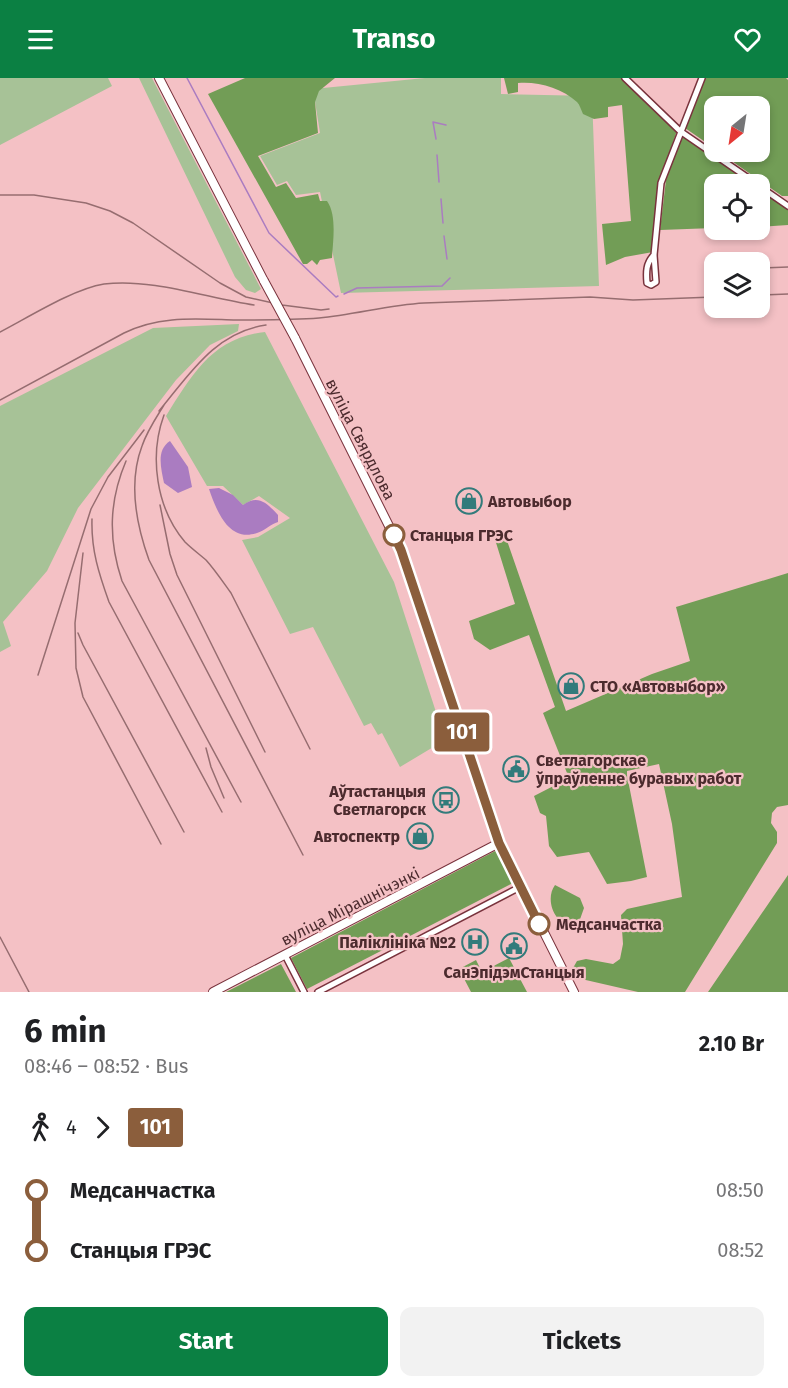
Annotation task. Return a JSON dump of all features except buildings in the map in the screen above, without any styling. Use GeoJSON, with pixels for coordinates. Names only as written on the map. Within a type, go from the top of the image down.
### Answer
{"type":"FeatureCollection","features":[{"type":"Feature","properties":{"kind":"main road","name":"вуліца Свярдлова"},"geometry":{"type":"LineString","coordinates":[[159,78],[295,338],[401,550],[499,843],[574,992]]}},
{"type":"Feature","properties":{"kind":"main road","name":"вуліца Мірашнічэнкі"},"geometry":{"type":"LineString","coordinates":[[213,992],[499,843]]}},
{"type":"Feature","properties":{"kind":"street"},"geometry":{"type":"LineString","coordinates":[[625,78],[680,131],[742,174]]}},
{"type":"Feature","properties":{"kind":"street"},"geometry":{"type":"LineString","coordinates":[[654,255],[648,261],[646,276],[647,283],[651,285],[656,282],[654,255],[661,183],[702,78]]}},
{"type":"Feature","properties":{"kind":"street"},"geometry":{"type":"LineString","coordinates":[[770,193],[788,206]]}},
{"type":"Feature","properties":{"kind":"street"},"geometry":{"type":"LineString","coordinates":[[318,992],[520,887]]}},
{"type":"Feature","properties":{"kind":"street"},"geometry":{"type":"LineString","coordinates":[[285,955],[304,992]]}},
{"type":"Feature","properties":{"kind":"green space"},"geometry":{"type":"Polygon","coordinates":[[[0,78],[108,78],[112,86],[0,145],[0,78]]]}},
{"type":"Feature","properties":{"kind":"green space"},"geometry":{"type":"Polygon","coordinates":[[[139,78],[152,78],[261,289],[255,293],[246,290],[235,277],[139,78]]]}},
{"type":"Feature","properties":{"kind":"green space"},"geometry":{"type":"Polygon","coordinates":[[[245,78],[335,78],[319,91],[315,102],[318,133],[258,156],[276,187],[286,183],[296,198],[318,194],[320,201],[327,201],[332,213],[334,228],[332,258],[320,260],[317,265],[312,260],[303,264],[208,94],[245,78]]]}},
{"type":"Feature","properties":{"kind":"green space"},"geometry":{"type":"Polygon","coordinates":[[[425,78],[501,78],[501,94],[592,96],[599,286],[341,293],[320,192],[296,195],[287,181],[277,185],[260,156],[320,133],[313,89],[425,78]]]}},
{"type":"Feature","properties":{"kind":"green space"},"geometry":{"type":"Polygon","coordinates":[[[504,78],[629,78],[678,128],[660,179],[656,201],[653,252],[625,257],[606,265],[602,224],[631,221],[622,105],[608,107],[608,117],[594,119],[583,114],[578,103],[571,97],[549,86],[518,83],[518,92],[508,94],[504,78]]]}},
{"type":"Feature","properties":{"kind":"green space"},"geometry":{"type":"Polygon","coordinates":[[[705,78],[786,78],[788,80],[788,196],[782,196],[770,188],[770,174],[750,174],[733,162],[770,162],[770,96],[704,96],[704,141],[685,128],[705,78]]]}},
{"type":"Feature","properties":{"kind":"green space"},"geometry":{"type":"Polygon","coordinates":[[[683,132],[704,147],[704,162],[725,162],[742,174],[704,174],[704,228],[660,230],[666,180],[683,132]]]}},
{"type":"Feature","properties":{"kind":"green space"},"geometry":{"type":"Polygon","coordinates":[[[770,195],[788,209],[788,225],[770,226],[770,195]]]}},
{"type":"Feature","properties":{"kind":"green space"},"geometry":{"type":"Polygon","coordinates":[[[239,324],[238,331],[210,345],[176,380],[78,508],[47,571],[3,622],[11,646],[0,652],[0,406],[153,328],[239,324]]]}},
{"type":"Feature","properties":{"kind":"green space"},"geometry":{"type":"Polygon","coordinates":[[[265,332],[394,582],[445,740],[400,767],[382,733],[378,735],[371,723],[364,726],[313,627],[290,634],[242,540],[258,537],[290,518],[259,496],[243,505],[223,486],[207,486],[166,416],[195,373],[217,350],[247,336],[265,332]]]}},
{"type":"Feature","properties":{"kind":"green space"},"geometry":{"type":"Polygon","coordinates":[[[504,532],[566,711],[652,674],[690,661],[676,607],[788,573],[788,805],[777,807],[772,813],[771,823],[777,832],[777,843],[685,992],[638,992],[577,978],[573,968],[577,961],[586,959],[613,964],[620,959],[623,944],[621,915],[627,909],[682,897],[672,824],[659,764],[627,771],[647,877],[607,884],[589,852],[557,857],[549,846],[546,816],[540,813],[534,796],[569,778],[543,713],[555,707],[529,635],[490,650],[474,639],[469,621],[515,604],[493,533],[504,532]]]}},
{"type":"Feature","properties":{"kind":"green space"},"geometry":{"type":"Polygon","coordinates":[[[497,850],[513,883],[307,989],[291,958],[497,850]]]}},
{"type":"Feature","properties":{"kind":"green space"},"geometry":{"type":"Polygon","coordinates":[[[788,875],[788,992],[708,992],[788,875]]]}},
{"type":"Feature","properties":{"kind":"green space"},"geometry":{"type":"Polygon","coordinates":[[[555,885],[580,898],[584,908],[578,925],[563,923],[554,912],[551,898],[555,885]]]}},
{"type":"Feature","properties":{"kind":"green space"},"geometry":{"type":"Polygon","coordinates":[[[509,958],[527,992],[471,992],[459,969],[476,960],[482,972],[509,958]]]}},
{"type":"Feature","properties":{"kind":"green space"},"geometry":{"type":"Polygon","coordinates":[[[281,964],[296,992],[226,992],[281,964]]]}},
{"type":"Feature","properties":{"kind":"shaded area"},"geometry":{"type":"Polygon","coordinates":[[[170,441],[188,467],[192,487],[178,493],[164,483],[162,471],[161,454],[170,441]]]}},
{"type":"Feature","properties":{"kind":"shaded area"},"geometry":{"type":"Polygon","coordinates":[[[219,488],[233,495],[243,505],[253,500],[262,501],[278,515],[278,522],[257,533],[247,535],[231,529],[215,506],[209,489],[219,488]]]}},
{"type":"Feature","properties":{"kind":"waterway"},"geometry":{"type":"LineString","coordinates":[[187,78],[269,233],[336,297],[338,296]]}},
{"type":"Feature","properties":{"kind":"waterway"},"geometry":{"type":"LineString","coordinates":[[436,139],[433,122],[446,125]]}},
{"type":"Feature","properties":{"kind":"waterway"},"geometry":{"type":"LineString","coordinates":[[437,155],[439,182]]}},
{"type":"Feature","properties":{"kind":"waterway"},"geometry":{"type":"LineString","coordinates":[[441,199],[443,223]]}},
{"type":"Feature","properties":{"kind":"waterway"},"geometry":{"type":"LineString","coordinates":[[444,236],[447,259]]}},
{"type":"Feature","properties":{"kind":"waterway"},"geometry":{"type":"LineString","coordinates":[[344,294],[357,288],[442,286],[450,278]]}},
{"type":"Feature","properties":{"kind":"railway"},"geometry":{"type":"LineString","coordinates":[[0,195],[34,195],[86,203],[110,211],[133,223],[220,283],[246,297],[282,305],[329,309]]}},
{"type":"Feature","properties":{"kind":"railway"},"geometry":{"type":"LineString","coordinates":[[770,268],[788,267]]}},
{"type":"Feature","properties":{"kind":"railway"},"geometry":{"type":"LineString","coordinates":[[0,332],[65,297],[104,284],[160,286],[254,305]]}},
{"type":"Feature","properties":{"kind":"railway"},"geometry":{"type":"LineString","coordinates":[[770,295],[788,294]]}},
{"type":"Feature","properties":{"kind":"railway"},"geometry":{"type":"LineString","coordinates":[[0,400],[124,333],[151,323],[193,319],[319,318],[424,303],[590,297],[633,300],[704,297]]}},
{"type":"Feature","properties":{"kind":"railway"},"geometry":{"type":"LineString","coordinates":[[159,411],[193,370],[218,346],[232,336],[266,325]]}},
{"type":"Feature","properties":{"kind":"railway"},"geometry":{"type":"LineString","coordinates":[[164,405],[144,440],[135,474],[135,503],[144,546],[149,560],[303,855]]}},
{"type":"Feature","properties":{"kind":"railway"},"geometry":{"type":"LineString","coordinates":[[164,415],[159,431],[156,464],[167,514],[185,542],[206,560],[231,593],[310,749]]}},
{"type":"Feature","properties":{"kind":"railway"},"geometry":{"type":"LineString","coordinates":[[38,675],[91,509],[108,477],[144,430]]}},
{"type":"Feature","properties":{"kind":"railway"},"geometry":{"type":"LineString","coordinates":[[126,461],[116,491],[112,520],[114,550],[122,581],[241,802]]}},
{"type":"Feature","properties":{"kind":"railway"},"geometry":{"type":"LineString","coordinates":[[160,505],[170,554],[177,575],[265,752]]}},
{"type":"Feature","properties":{"kind":"railway"},"geometry":{"type":"LineString","coordinates":[[92,519],[96,562],[109,602],[222,812]]}},
{"type":"Feature","properties":{"kind":"railway"},"geometry":{"type":"LineString","coordinates":[[83,553],[75,623],[76,668],[83,697],[161,844]]}},
{"type":"Feature","properties":{"kind":"railway"},"geometry":{"type":"LineString","coordinates":[[78,633],[184,832]]}},
{"type":"Feature","properties":{"kind":"railway"},"geometry":{"type":"LineString","coordinates":[[206,748],[224,798]]}},
{"type":"Feature","properties":{"kind":"railway"},"geometry":{"type":"LineString","coordinates":[[0,937],[29,992]]}},
{"type":"Feature","properties":{"kind":"bus line","name":"101"},"geometry":{"type":"LineString","coordinates":[[394,535],[499,843],[539,924]]}},
{"type":"Feature","properties":{"kind":"place","name":"Автовыбор"},"geometry":{"type":"Point","coordinates":[469,501]}},
{"type":"Feature","properties":{"kind":"place","name":"Станцыя ГРЭС"},"geometry":{"type":"Point","coordinates":[394,535]}},
{"type":"Feature","properties":{"kind":"place","name":"СТО «Автовыбор»"},"geometry":{"type":"Point","coordinates":[571,686]}},
{"type":"Feature","properties":{"kind":"place","name":"Светлагорскае ўпраўленне буравых работ"},"geometry":{"type":"Point","coordinates":[516,769]}},
{"type":"Feature","properties":{"kind":"place","name":"Аўтастанцыя Светлагорск"},"geometry":{"type":"Point","coordinates":[446,800]}},
{"type":"Feature","properties":{"kind":"place","name":"Автоспектр"},"geometry":{"type":"Point","coordinates":[420,836]}},
{"type":"Feature","properties":{"kind":"place","name":"Медсанчастка"},"geometry":{"type":"Point","coordinates":[539,924]}},
{"type":"Feature","properties":{"kind":"place","name":"Паліклініка №2"},"geometry":{"type":"Point","coordinates":[475,942]}},
{"type":"Feature","properties":{"kind":"place","name":"СанЭпідэмСтанцыя"},"geometry":{"type":"Point","coordinates":[514,946]}}]}
